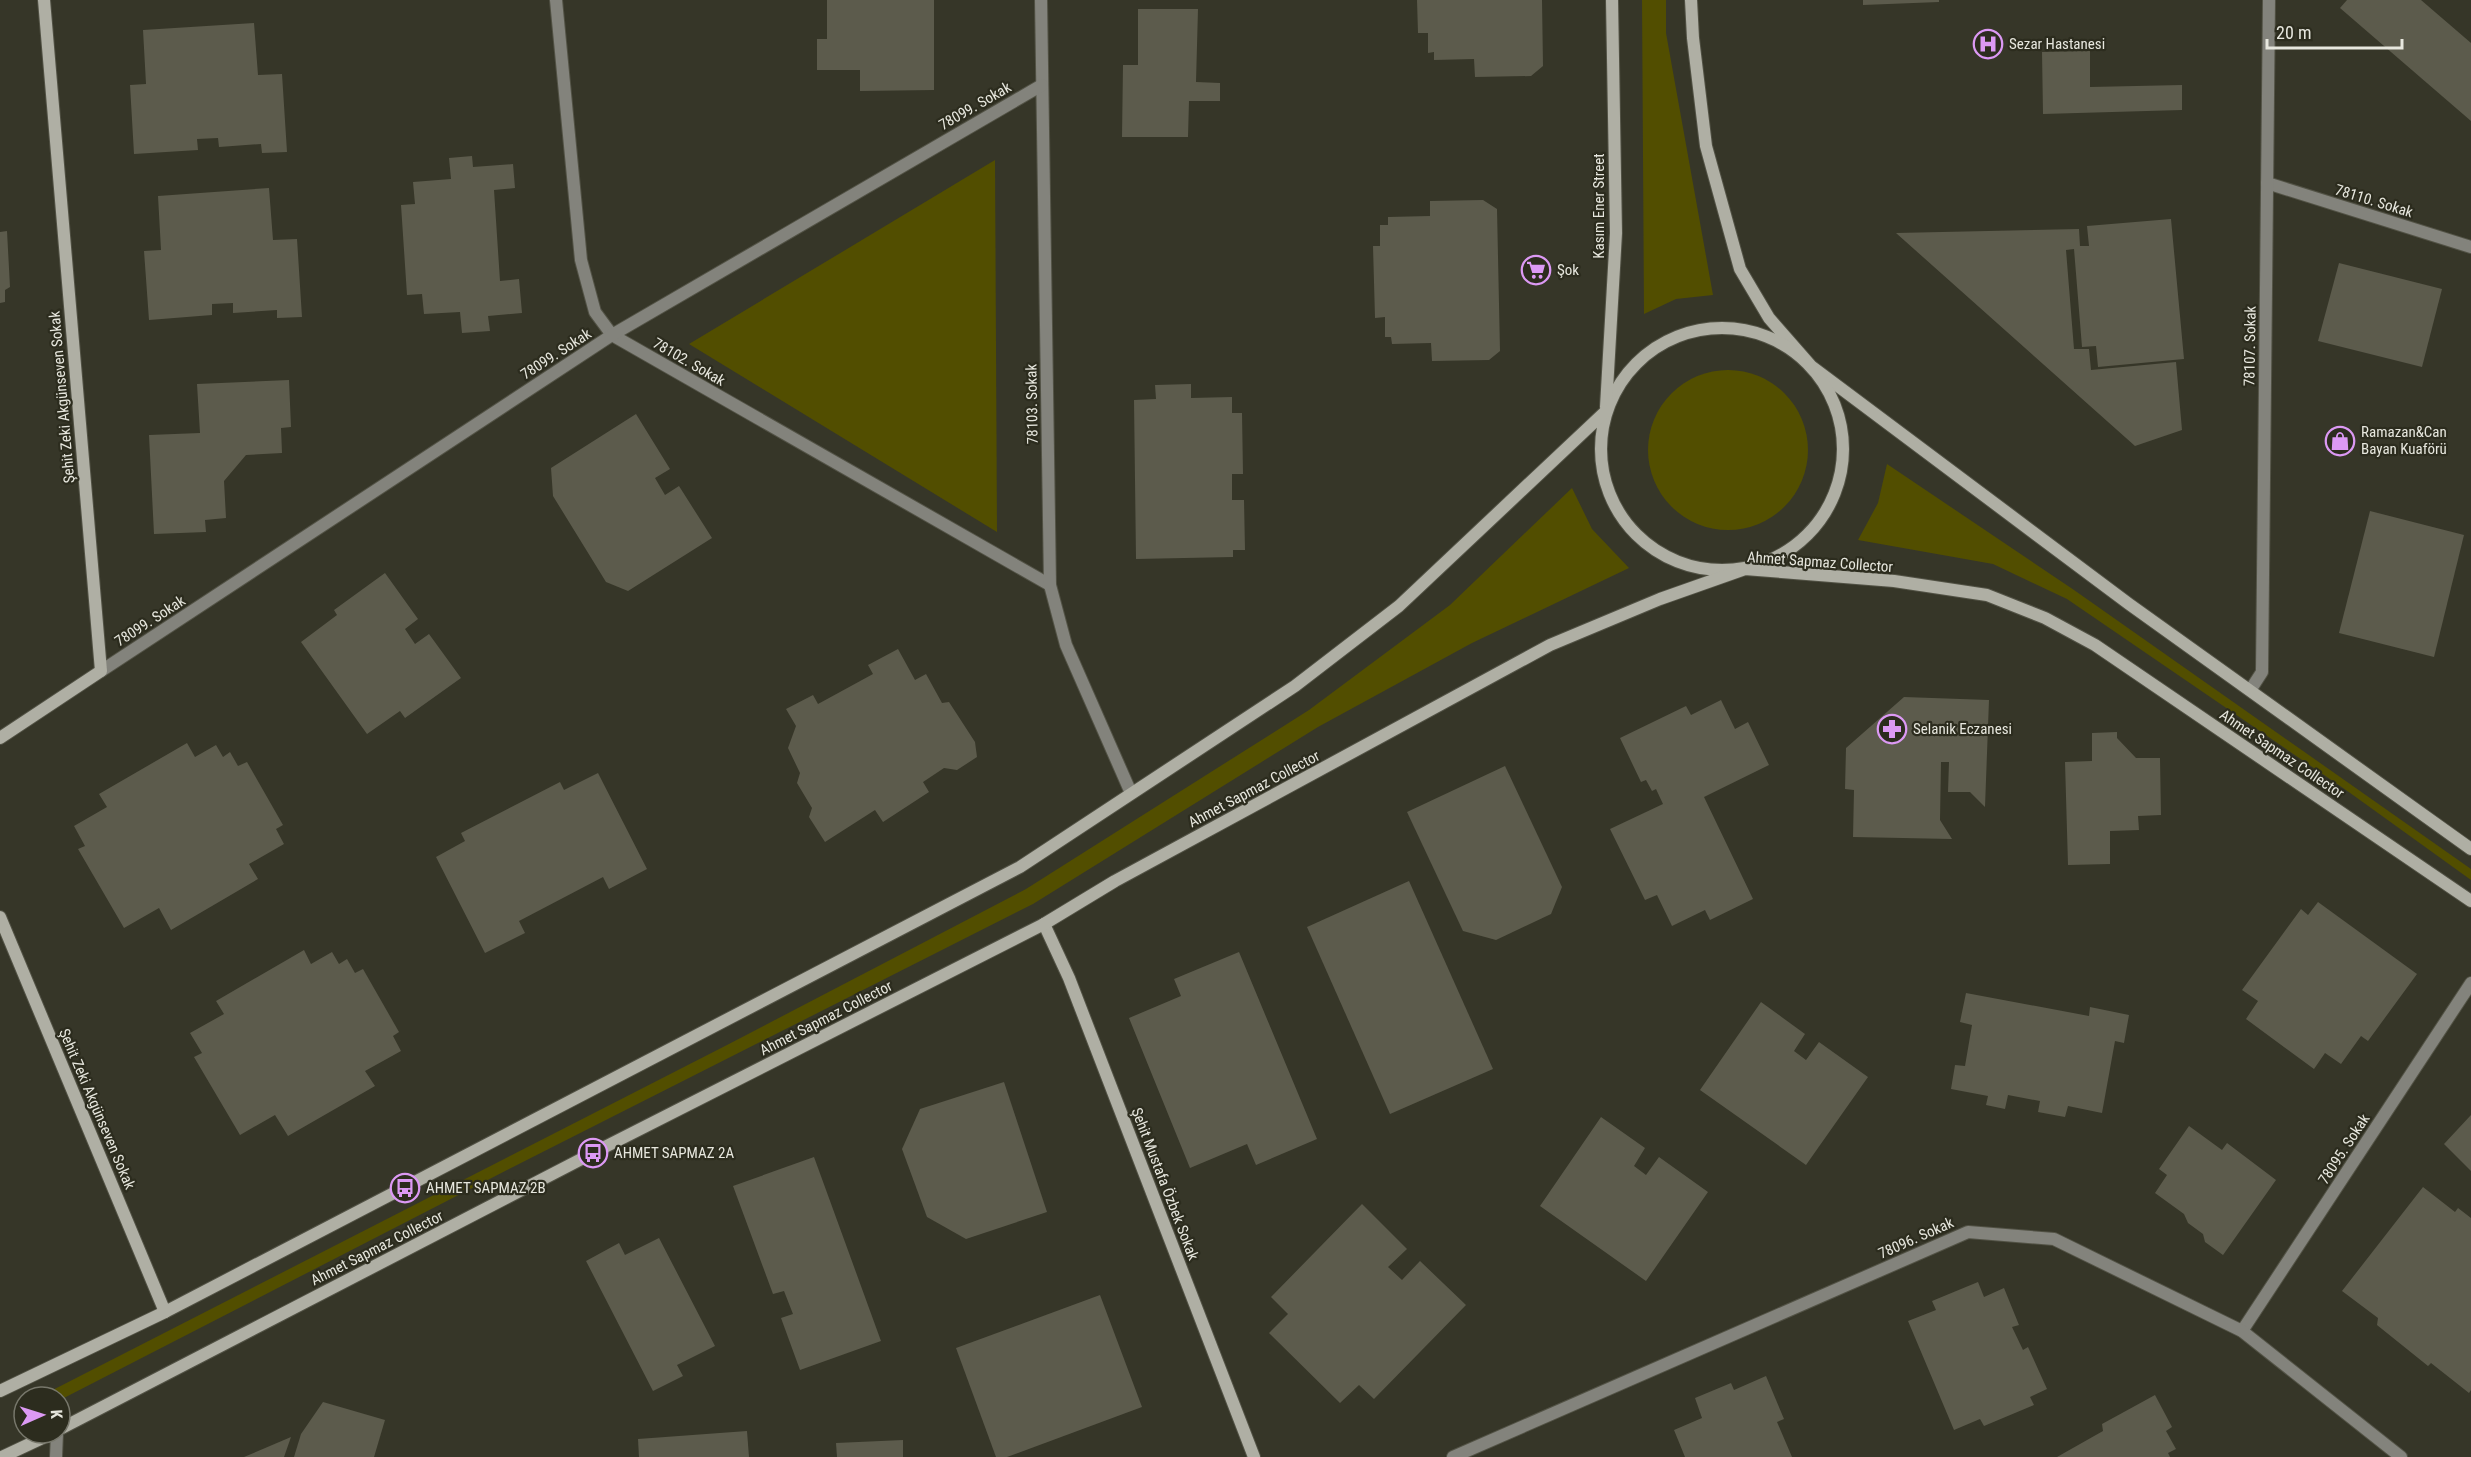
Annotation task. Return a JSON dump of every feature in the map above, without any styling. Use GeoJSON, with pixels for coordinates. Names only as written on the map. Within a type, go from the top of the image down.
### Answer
{"type":"FeatureCollection","features":[{"type":"Feature","properties":{"kind":"main road","name":"Şehit Zeki Akgünseven Sokak"},"geometry":{"type":"LineString","coordinates":[[44,0],[101,671]]}},
{"type":"Feature","properties":{"kind":"main road","name":"Kasım Ener Street"},"geometry":{"type":"LineString","coordinates":[[1612,0],[1616,233],[1606,411],[1600,453],[1609,494],[1630,530],[1663,557],[1703,570],[1745,569]]}},
{"type":"Feature","properties":{"kind":"main road"},"geometry":{"type":"LineString","coordinates":[[1691,0],[1693,38],[1706,146],[1740,269],[1769,318],[1811,366],[1832,396],[1843,432],[1843,469],[1831,504],[1809,535],[1780,557],[1745,569]]}},
{"type":"Feature","properties":{"kind":"main road"},"geometry":{"type":"LineString","coordinates":[[0,1391],[165,1312],[1020,867],[1295,686],[1399,606],[1606,411],[1626,374],[1657,346],[1696,330],[1738,328],[1777,340],[2129,604],[2251,689],[2471,849]]}},
{"type":"Feature","properties":{"kind":"main road","name":"Ahmet Sapmaz Collector"},"geometry":{"type":"LineString","coordinates":[[72,1423],[584,1158],[1044,924],[1115,881],[1550,645],[1659,599],[1745,569],[1894,581],[1988,595],[2045,618],[2094,645],[2471,901]]}},
{"type":"Feature","properties":{"kind":"main road"},"geometry":{"type":"LineString","coordinates":[[0,738],[101,671]]}},
{"type":"Feature","properties":{"kind":"main road","name":"Şehit Zeki Akgünseven Sokak"},"geometry":{"type":"LineString","coordinates":[[0,917],[165,1312]]}},
{"type":"Feature","properties":{"kind":"main road","name":"Şehit Mustafa Özbek Sokak"},"geometry":{"type":"LineString","coordinates":[[1044,924],[1069,978],[1254,1457]]}},
{"type":"Feature","properties":{"kind":"main road"},"geometry":{"type":"LineString","coordinates":[[2,1457],[28,1445]]}},
{"type":"Feature","properties":{"kind":"street","name":"78102. Sokak"},"geometry":{"type":"LineString","coordinates":[[556,0],[580,260],[595,312],[612,335],[1050,585]]}},
{"type":"Feature","properties":{"kind":"street","name":"78103. Sokak"},"geometry":{"type":"LineString","coordinates":[[1041,0],[1050,585],[1066,645],[1131,792]]}},
{"type":"Feature","properties":{"kind":"street","name":"78107. Sokak"},"geometry":{"type":"LineString","coordinates":[[2251,689],[2262,672],[2269,0]]}},
{"type":"Feature","properties":{"kind":"street","name":"78099. Sokak"},"geometry":{"type":"LineString","coordinates":[[101,671],[612,335],[1041,85]]}},
{"type":"Feature","properties":{"kind":"street","name":"78110. Sokak"},"geometry":{"type":"LineString","coordinates":[[2267,183],[2471,247]]}},
{"type":"Feature","properties":{"kind":"street","name":"78095. Sokak"},"geometry":{"type":"LineString","coordinates":[[2242,1331],[2471,983]]}},
{"type":"Feature","properties":{"kind":"street","name":"78096. Sokak"},"geometry":{"type":"LineString","coordinates":[[1454,1457],[1968,1232],[2054,1239],[2242,1331],[2401,1457]]}},
{"type":"Feature","properties":{"kind":"shaded area"},"geometry":{"type":"Polygon","coordinates":[[[1642,0],[1666,0],[1666,33],[1713,295],[1676,299],[1644,314],[1642,0]]]}},
{"type":"Feature","properties":{"kind":"shaded area"},"geometry":{"type":"Polygon","coordinates":[[[995,160],[997,532],[689,344],[995,160]]]}},
{"type":"Feature","properties":{"kind":"shaded area"},"geometry":{"type":"Polygon","coordinates":[[[1728,370],[1758,376],[1784,394],[1802,420],[1808,450],[1802,480],[1784,506],[1758,524],[1728,530],[1698,524],[1672,506],[1654,480],[1648,450],[1654,420],[1672,394],[1698,376],[1728,370]]]}},
{"type":"Feature","properties":{"kind":"shaded area"},"geometry":{"type":"Polygon","coordinates":[[[1887,464],[2074,590],[2471,869],[2471,880],[2346,790],[2067,599],[1993,564],[1858,540],[1878,503],[1887,464]]]}},
{"type":"Feature","properties":{"kind":"shaded area"},"geometry":{"type":"Polygon","coordinates":[[[1572,488],[1592,529],[1629,568],[1472,643],[1318,727],[1033,904],[515,1166],[72,1394],[72,1385],[62,1385],[727,1045],[1026,889],[1309,710],[1450,605],[1572,488]]]}},
{"type":"Feature","properties":{"kind":"building"},"geometry":{"type":"Polygon","coordinates":[[[827,0],[934,0],[934,90],[860,91],[860,70],[817,70],[817,39],[827,39],[827,0]]]}},
{"type":"Feature","properties":{"kind":"building"},"geometry":{"type":"Polygon","coordinates":[[[1417,0],[1542,0],[1543,66],[1531,76],[1475,77],[1474,59],[1434,60],[1434,52],[1428,53],[1428,33],[1418,33],[1417,0]]]}},
{"type":"Feature","properties":{"kind":"building"},"geometry":{"type":"Polygon","coordinates":[[[1863,0],[1939,0],[1939,2],[1863,5],[1863,0]]]}},
{"type":"Feature","properties":{"kind":"building"},"geometry":{"type":"Polygon","coordinates":[[[2347,0],[2421,0],[2471,43],[2471,121],[2340,8],[2347,0]]]}},
{"type":"Feature","properties":{"kind":"building"},"geometry":{"type":"Polygon","coordinates":[[[1138,9],[1198,9],[1196,82],[1220,83],[1220,101],[1189,101],[1188,137],[1122,137],[1123,65],[1138,65],[1138,9]]]}},
{"type":"Feature","properties":{"kind":"building"},"geometry":{"type":"Polygon","coordinates":[[[254,23],[258,75],[282,74],[287,152],[262,153],[261,144],[219,147],[218,138],[197,139],[198,150],[134,154],[130,85],[146,84],[143,30],[254,23]]]}},
{"type":"Feature","properties":{"kind":"building"},"geometry":{"type":"Polygon","coordinates":[[[2090,51],[2090,87],[2182,85],[2182,110],[2043,114],[2042,52],[2090,51]]]}},
{"type":"Feature","properties":{"kind":"building"},"geometry":{"type":"Polygon","coordinates":[[[472,156],[473,167],[513,164],[515,188],[494,190],[500,281],[519,279],[522,313],[488,316],[490,331],[462,333],[460,312],[424,314],[422,294],[407,295],[401,205],[415,204],[413,182],[451,179],[449,158],[472,156]]]}},
{"type":"Feature","properties":{"kind":"building"},"geometry":{"type":"Polygon","coordinates":[[[269,188],[273,240],[297,239],[302,317],[277,318],[277,310],[233,313],[233,303],[212,304],[212,315],[149,320],[144,251],[161,250],[158,196],[269,188]]]}},
{"type":"Feature","properties":{"kind":"building"},"geometry":{"type":"Polygon","coordinates":[[[1483,200],[1497,209],[1500,351],[1489,360],[1432,361],[1431,343],[1392,344],[1391,337],[1385,337],[1385,317],[1375,318],[1373,246],[1380,246],[1380,225],[1388,225],[1388,217],[1430,216],[1430,201],[1483,200]]]}},
{"type":"Feature","properties":{"kind":"building"},"geometry":{"type":"Polygon","coordinates":[[[2171,219],[2184,359],[2098,367],[2096,346],[2082,347],[2074,249],[2066,250],[2074,349],[2089,349],[2091,370],[2176,362],[2182,430],[2135,446],[1896,233],[2079,229],[2080,246],[2089,246],[2087,226],[2171,219]]]}},
{"type":"Feature","properties":{"kind":"building"},"geometry":{"type":"Polygon","coordinates":[[[7,231],[10,287],[5,290],[5,302],[0,303],[0,232],[7,231]]]}},
{"type":"Feature","properties":{"kind":"building"},"geometry":{"type":"Polygon","coordinates":[[[2339,263],[2442,289],[2422,367],[2318,341],[2339,263]]]}},
{"type":"Feature","properties":{"kind":"building"},"geometry":{"type":"Polygon","coordinates":[[[289,380],[291,427],[281,428],[282,453],[246,455],[224,481],[226,518],[205,520],[206,532],[154,534],[149,435],[200,433],[197,384],[289,380]]]}},
{"type":"Feature","properties":{"kind":"building"},"geometry":{"type":"Polygon","coordinates":[[[1191,384],[1191,398],[1232,397],[1232,413],[1242,413],[1243,474],[1232,474],[1232,500],[1244,500],[1245,550],[1233,550],[1233,557],[1136,559],[1134,400],[1156,399],[1155,385],[1191,384]]]}},
{"type":"Feature","properties":{"kind":"building"},"geometry":{"type":"Polygon","coordinates":[[[636,414],[670,469],[655,478],[665,495],[679,486],[712,538],[628,591],[606,582],[553,496],[551,468],[636,414]]]}},
{"type":"Feature","properties":{"kind":"building"},"geometry":{"type":"Polygon","coordinates":[[[2370,511],[2464,535],[2434,657],[2339,633],[2370,511]]]}},
{"type":"Feature","properties":{"kind":"building"},"geometry":{"type":"Polygon","coordinates":[[[385,573],[418,619],[405,629],[415,644],[429,634],[461,678],[405,718],[400,711],[367,734],[301,642],[337,615],[334,610],[385,573]]]}},
{"type":"Feature","properties":{"kind":"building"},"geometry":{"type":"Polygon","coordinates":[[[898,649],[915,680],[926,674],[942,703],[949,702],[975,742],[977,757],[957,770],[944,768],[923,782],[929,792],[883,822],[875,810],[825,842],[809,817],[812,808],[797,783],[800,773],[788,748],[796,726],[786,709],[813,695],[818,704],[873,674],[868,665],[898,649]]]}},
{"type":"Feature","properties":{"kind":"building"},"geometry":{"type":"Polygon","coordinates":[[[1904,697],[1989,700],[1985,807],[1970,792],[1948,792],[1949,762],[1941,762],[1940,820],[1952,839],[1853,837],[1854,790],[1845,789],[1846,748],[1904,697]]]}},
{"type":"Feature","properties":{"kind":"building"},"geometry":{"type":"Polygon","coordinates":[[[1721,700],[1735,729],[1748,722],[1769,765],[1704,797],[1753,899],[1710,920],[1705,910],[1672,926],[1657,895],[1645,900],[1610,829],[1663,804],[1656,789],[1652,791],[1646,780],[1641,782],[1620,738],[1686,706],[1691,715],[1721,700]]]}},
{"type":"Feature","properties":{"kind":"building"},"geometry":{"type":"Polygon","coordinates":[[[2117,732],[2117,738],[2136,758],[2160,758],[2161,815],[2138,816],[2139,830],[2110,831],[2110,864],[2068,865],[2065,762],[2092,761],[2092,733],[2117,732]]]}},
{"type":"Feature","properties":{"kind":"building"},"geometry":{"type":"Polygon","coordinates":[[[187,743],[195,757],[216,745],[223,757],[230,752],[238,766],[247,762],[283,825],[276,829],[284,844],[249,864],[258,879],[171,930],[159,908],[124,928],[78,849],[85,846],[74,826],[107,807],[99,794],[187,743]]]}},
{"type":"Feature","properties":{"kind":"building"},"geometry":{"type":"Polygon","coordinates":[[[1505,766],[1562,887],[1551,914],[1496,940],[1463,931],[1407,812],[1505,766]]]}},
{"type":"Feature","properties":{"kind":"building"},"geometry":{"type":"Polygon","coordinates":[[[598,773],[647,869],[609,889],[603,877],[519,921],[525,933],[485,953],[436,857],[465,841],[461,833],[560,782],[564,790],[598,773]]]}},
{"type":"Feature","properties":{"kind":"building"},"geometry":{"type":"Polygon","coordinates":[[[1409,881],[1493,1069],[1390,1114],[1307,927],[1409,881]]]}},
{"type":"Feature","properties":{"kind":"building"},"geometry":{"type":"Polygon","coordinates":[[[2318,902],[2417,974],[2368,1041],[2361,1036],[2341,1064],[2325,1053],[2314,1069],[2246,1019],[2258,1001],[2242,990],[2301,909],[2308,915],[2318,902]]]}},
{"type":"Feature","properties":{"kind":"building"},"geometry":{"type":"Polygon","coordinates":[[[304,950],[311,964],[332,952],[339,964],[347,959],[355,973],[363,969],[399,1032],[393,1036],[401,1051],[365,1071],[375,1086],[288,1136],[275,1115],[240,1135],[194,1057],[202,1053],[190,1033],[224,1014],[216,1001],[304,950]]]}},
{"type":"Feature","properties":{"kind":"building"},"geometry":{"type":"Polygon","coordinates":[[[1239,952],[1317,1139],[1256,1165],[1247,1144],[1190,1168],[1129,1018],[1181,996],[1174,979],[1239,952]]]}},
{"type":"Feature","properties":{"kind":"building"},"geometry":{"type":"Polygon","coordinates":[[[1966,993],[2089,1016],[2090,1007],[2129,1015],[2124,1043],[2115,1041],[2102,1113],[2068,1106],[2065,1117],[2038,1112],[2040,1101],[2008,1095],[2005,1109],[1986,1105],[1988,1096],[1951,1089],[1955,1065],[1965,1066],[1972,1025],[1960,1022],[1966,993]]]}},
{"type":"Feature","properties":{"kind":"building"},"geometry":{"type":"Polygon","coordinates":[[[1761,1002],[1805,1034],[1794,1051],[1806,1060],[1819,1042],[1868,1077],[1806,1165],[1700,1090],[1761,1002]]]}},
{"type":"Feature","properties":{"kind":"building"},"geometry":{"type":"Polygon","coordinates":[[[1004,1082],[1047,1212],[966,1239],[927,1217],[902,1149],[920,1109],[1004,1082]]]}},
{"type":"Feature","properties":{"kind":"building"},"geometry":{"type":"Polygon","coordinates":[[[2471,1115],[2471,1171],[2444,1144],[2471,1115]]]}},
{"type":"Feature","properties":{"kind":"building"},"geometry":{"type":"Polygon","coordinates":[[[1601,1117],[1645,1148],[1634,1166],[1646,1175],[1659,1157],[1708,1192],[1646,1281],[1540,1206],[1601,1117]]]}},
{"type":"Feature","properties":{"kind":"building"},"geometry":{"type":"Polygon","coordinates":[[[2189,1126],[2222,1150],[2227,1143],[2276,1180],[2223,1255],[2205,1242],[2203,1234],[2188,1223],[2184,1214],[2155,1193],[2167,1175],[2159,1169],[2189,1126]]]}},
{"type":"Feature","properties":{"kind":"building"},"geometry":{"type":"Polygon","coordinates":[[[814,1157],[881,1341],[800,1370],[781,1318],[793,1314],[784,1291],[773,1294],[733,1186],[814,1157]]]}},
{"type":"Feature","properties":{"kind":"building"},"geometry":{"type":"Polygon","coordinates":[[[2423,1187],[2455,1212],[2458,1208],[2471,1218],[2471,1390],[2469,1393],[2431,1363],[2428,1366],[2377,1325],[2378,1318],[2342,1291],[2423,1187]]]}},
{"type":"Feature","properties":{"kind":"building"},"geometry":{"type":"Polygon","coordinates":[[[1362,1204],[1407,1249],[1388,1267],[1402,1280],[1420,1261],[1466,1305],[1374,1399],[1359,1385],[1340,1403],[1269,1333],[1288,1314],[1271,1297],[1362,1204]]]}},
{"type":"Feature","properties":{"kind":"building"},"geometry":{"type":"Polygon","coordinates":[[[659,1238],[715,1346],[677,1365],[683,1376],[653,1391],[586,1261],[619,1243],[625,1255],[659,1238]]]}},
{"type":"Feature","properties":{"kind":"building"},"geometry":{"type":"Polygon","coordinates":[[[1978,1282],[1984,1297],[2004,1288],[2019,1325],[2012,1327],[2023,1350],[2028,1347],[2047,1389],[2030,1397],[2034,1405],[1984,1426],[1980,1419],[1954,1430],[1908,1321],[1936,1310],[1932,1301],[1978,1282]]]}},
{"type":"Feature","properties":{"kind":"building"},"geometry":{"type":"Polygon","coordinates":[[[1100,1295],[1142,1407],[1007,1457],[996,1457],[956,1348],[1100,1295]]]}},
{"type":"Feature","properties":{"kind":"building"},"geometry":{"type":"Polygon","coordinates":[[[1766,1376],[1784,1419],[1777,1422],[1792,1457],[1685,1457],[1674,1430],[1702,1418],[1695,1398],[1731,1383],[1734,1390],[1766,1376]]]}},
{"type":"Feature","properties":{"kind":"building"},"geometry":{"type":"Polygon","coordinates":[[[2155,1395],[2172,1427],[2166,1431],[2176,1449],[2168,1453],[2170,1457],[2057,1457],[2103,1431],[2102,1424],[2155,1395]]]}},
{"type":"Feature","properties":{"kind":"building"},"geometry":{"type":"Polygon","coordinates":[[[323,1402],[385,1420],[374,1457],[294,1457],[301,1434],[323,1402]]]}},
{"type":"Feature","properties":{"kind":"building"},"geometry":{"type":"Polygon","coordinates":[[[747,1431],[749,1457],[639,1457],[638,1439],[747,1431]]]}},
{"type":"Feature","properties":{"kind":"building"},"geometry":{"type":"Polygon","coordinates":[[[291,1437],[284,1457],[244,1457],[291,1437]]]}},
{"type":"Feature","properties":{"kind":"building"},"geometry":{"type":"Polygon","coordinates":[[[903,1440],[903,1457],[837,1457],[836,1443],[903,1440]]]}},
{"type":"Feature","properties":{"kind":"place","name":"Sezar Hastanesi"},"geometry":{"type":"Point","coordinates":[1988,44]}},
{"type":"Feature","properties":{"kind":"place","name":"Şok"},"geometry":{"type":"Point","coordinates":[1536,270]}},
{"type":"Feature","properties":{"kind":"place","name":"Ramazan&Can Bayan Kuaförü"},"geometry":{"type":"Point","coordinates":[2340,441]}},
{"type":"Feature","properties":{"kind":"place","name":"Selanik Eczanesi"},"geometry":{"type":"Point","coordinates":[1892,729]}},
{"type":"Feature","properties":{"kind":"place","name":"AHMET SAPMAZ 2A"},"geometry":{"type":"Point","coordinates":[593,1153]}},
{"type":"Feature","properties":{"kind":"place","name":"AHMET SAPMAZ 2B"},"geometry":{"type":"Point","coordinates":[405,1188]}}]}
